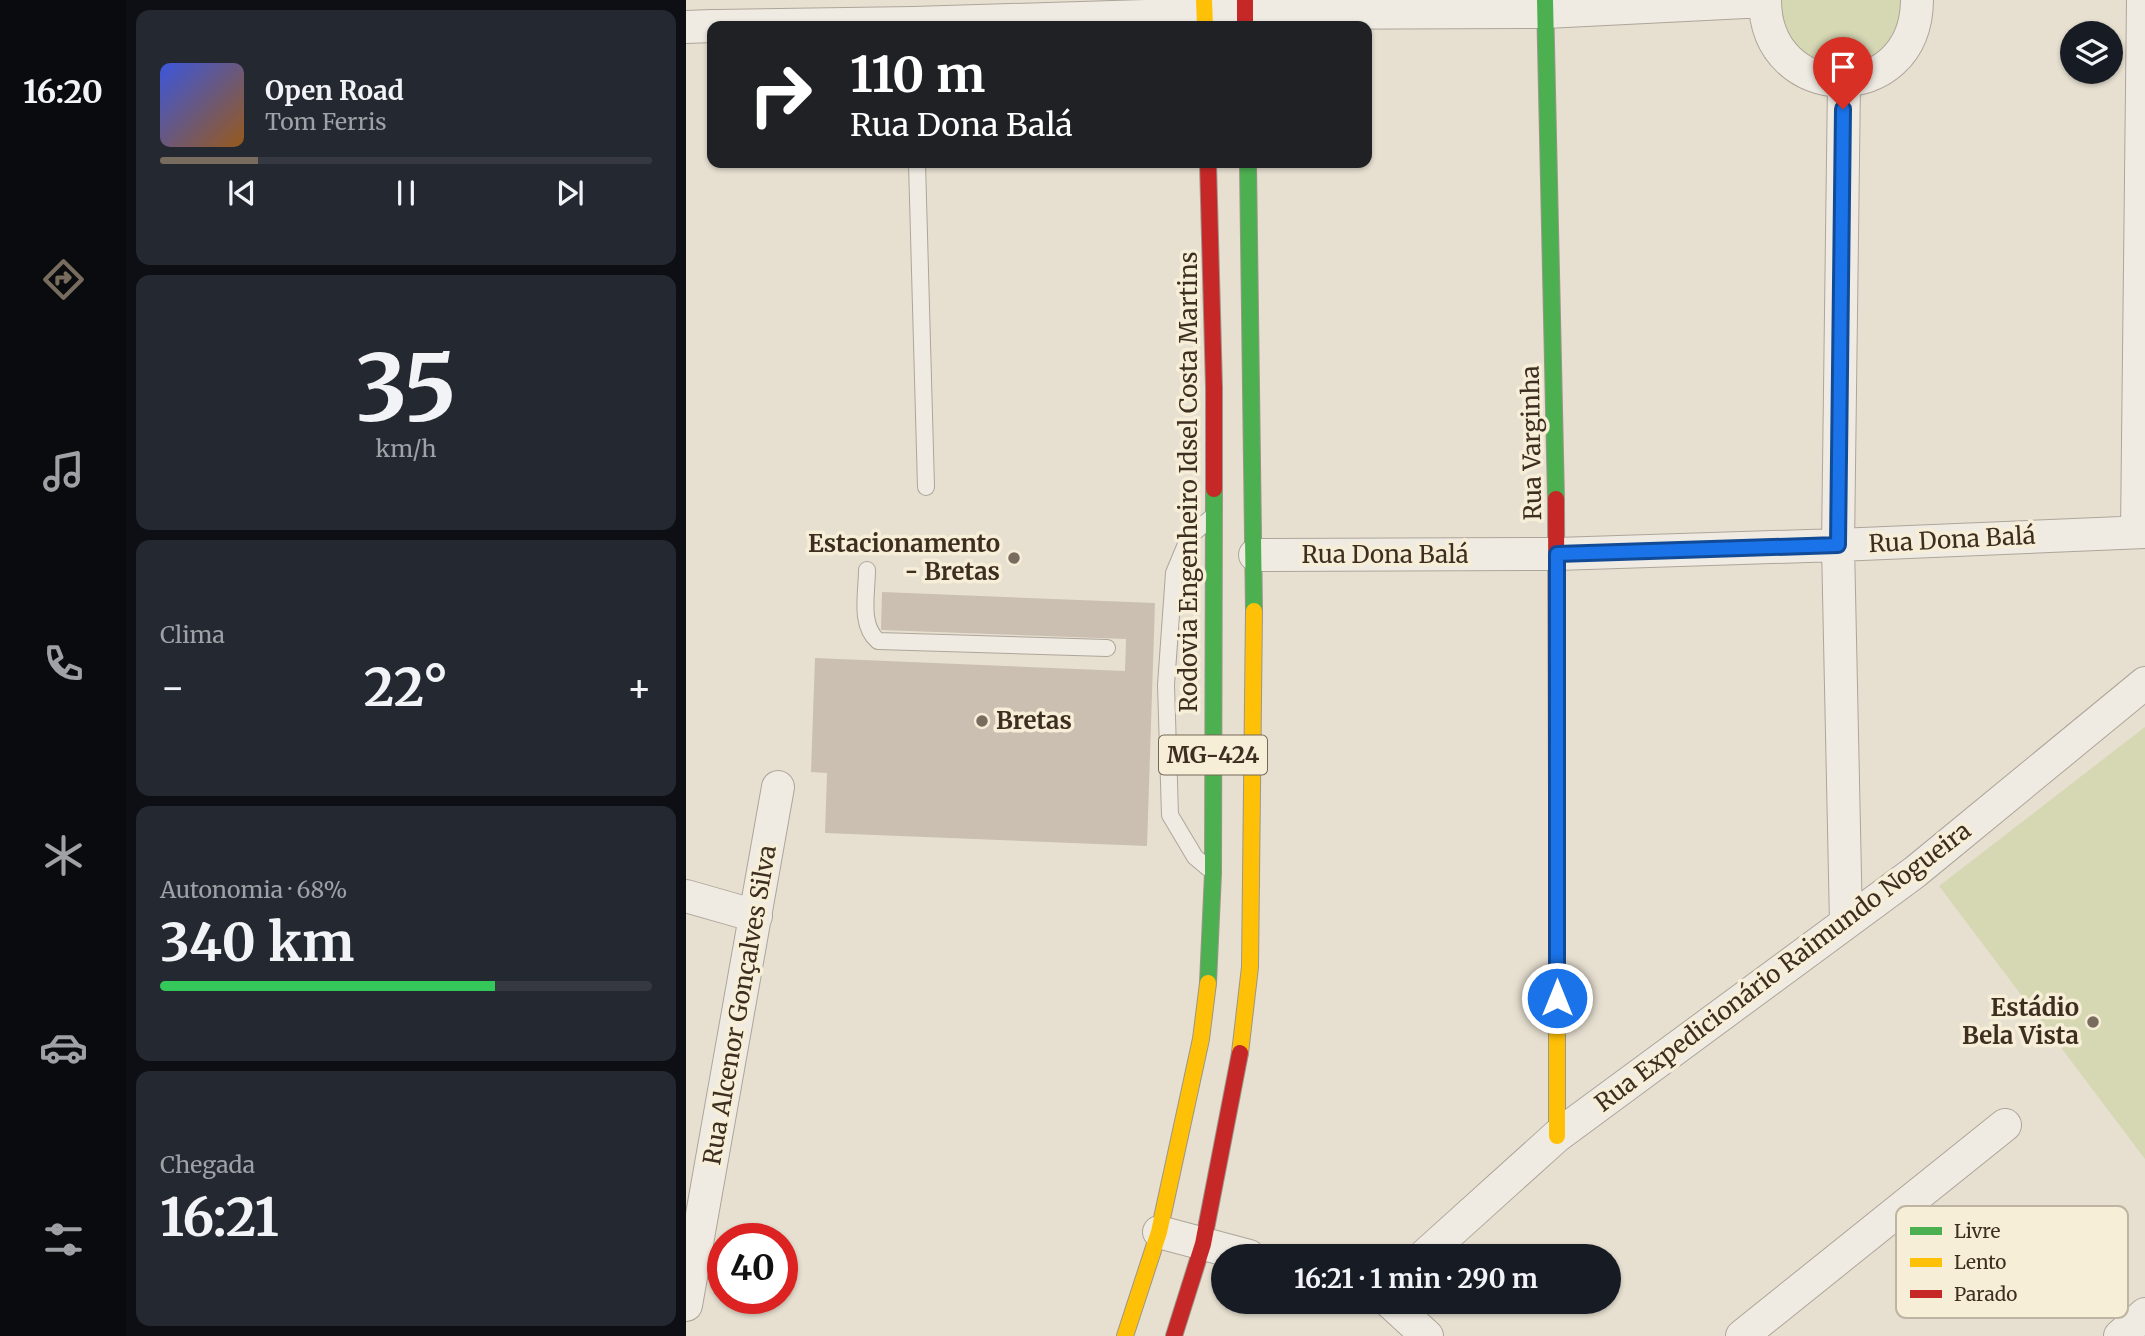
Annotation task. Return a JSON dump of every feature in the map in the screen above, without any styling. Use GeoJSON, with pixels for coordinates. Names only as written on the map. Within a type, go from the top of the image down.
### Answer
{"type":"FeatureCollection","features":[{"type":"Feature","properties":{"kind":"main road","name":"Rua Varginha"},"geometry":{"type":"LineString","coordinates":[[1546,6],[1557,554],[1558,1136]]}},
{"type":"Feature","properties":{"kind":"main road","name":"Rodovia Engenheiro Idsel Costa Martins"},"geometry":{"type":"LineString","coordinates":[[1125,1336],[1159,1232],[1201,1039],[1209,973],[1213,873],[1214,374],[1208,168]]}},
{"type":"Feature","properties":{"kind":"main road","name":"MG-424"},"geometry":{"type":"LineString","coordinates":[[1174,1336],[1203,1244],[1241,1048],[1250,967],[1255,555],[1248,168]]}},
{"type":"Feature","properties":{"kind":"street"},"geometry":{"type":"LineString","coordinates":[[825,21],[1765,0],[1772,38],[1787,58],[1796,67],[1819,78],[1844,82],[1874,74],[1899,55],[1914,28],[1917,0]]}},
{"type":"Feature","properties":{"kind":"street"},"geometry":{"type":"LineString","coordinates":[[2141,532],[2143,0]]}},
{"type":"Feature","properties":{"kind":"street"},"geometry":{"type":"LineString","coordinates":[[686,27],[707,26]]}},
{"type":"Feature","properties":{"kind":"street"},"geometry":{"type":"LineString","coordinates":[[1844,82],[1838,545],[1846,923]]}},
{"type":"Feature","properties":{"kind":"street","name":"Rua Dona Balá"},"geometry":{"type":"LineString","coordinates":[[1255,555],[1557,554],[2141,532]]}},
{"type":"Feature","properties":{"kind":"street","name":"Rua Expedicionário Raimundo Nogueira"},"geometry":{"type":"LineString","coordinates":[[1437,1244],[1558,1136],[1914,872],[2145,683]]}},
{"type":"Feature","properties":{"kind":"street","name":"Rua Alcenor Gonçalves Silva"},"geometry":{"type":"LineString","coordinates":[[686,1305],[778,787]]}},
{"type":"Feature","properties":{"kind":"street"},"geometry":{"type":"LineString","coordinates":[[686,896],[756,916]]}},
{"type":"Feature","properties":{"kind":"street"},"geometry":{"type":"LineString","coordinates":[[1904,1206],[2005,1125]]}},
{"type":"Feature","properties":{"kind":"street"},"geometry":{"type":"LineString","coordinates":[[1742,1336],[1896,1212]]}},
{"type":"Feature","properties":{"kind":"street"},"geometry":{"type":"LineString","coordinates":[[1159,1232],[1211,1246]]}},
{"type":"Feature","properties":{"kind":"street"},"geometry":{"type":"LineString","coordinates":[[1403,1314],[1427,1336]]}},
{"type":"Feature","properties":{"kind":"street"},"geometry":{"type":"LineString","coordinates":[[2120,1336],[2145,1314]]}},
{"type":"Feature","properties":{"kind":"lane"},"geometry":{"type":"LineString","coordinates":[[917,168],[926,487]]}},
{"type":"Feature","properties":{"kind":"lane"},"geometry":{"type":"LineString","coordinates":[[1213,517],[1189,537],[1174,573],[1166,685],[1170,815],[1195,857],[1213,873]]}},
{"type":"Feature","properties":{"kind":"lane"},"geometry":{"type":"LineString","coordinates":[[867,570],[866,624],[870,635],[878,641],[1107,648]]}},
{"type":"Feature","properties":{"kind":"green space"},"geometry":{"type":"Polygon","coordinates":[[[1770,0],[1911,0],[1904,29],[1864,67],[1800,60],[1770,0]]]}},
{"type":"Feature","properties":{"kind":"green space","name":"Estádio Bela Vista"},"geometry":{"type":"Polygon","coordinates":[[[2145,727],[2145,1159],[1939,886],[2145,727]]]}},
{"type":"Feature","properties":{"kind":"building","name":"Bretas"},"geometry":{"type":"Polygon","coordinates":[[[882,592],[1155,603],[1147,846],[825,833],[827,773],[811,772],[815,658],[1125,671],[1126,639],[881,630],[882,592]]]}},
{"type":"Feature","properties":{"kind":"traffic: fast"},"geometry":{"type":"LineString","coordinates":[[1545,0],[1556,499]]}},
{"type":"Feature","properties":{"kind":"traffic: fast"},"geometry":{"type":"LineString","coordinates":[[1248,168],[1254,611]]}},
{"type":"Feature","properties":{"kind":"traffic: fast"},"geometry":{"type":"LineString","coordinates":[[1208,983],[1213,873],[1214,489]]}},
{"type":"Feature","properties":{"kind":"traffic: slow"},"geometry":{"type":"LineString","coordinates":[[1204,0],[1205,21]]}},
{"type":"Feature","properties":{"kind":"traffic: slow"},"geometry":{"type":"LineString","coordinates":[[1240,1053],[1250,967],[1254,611]]}},
{"type":"Feature","properties":{"kind":"traffic: slow"},"geometry":{"type":"LineString","coordinates":[[1557,790],[1557,1136]]}},
{"type":"Feature","properties":{"kind":"traffic: slow"},"geometry":{"type":"LineString","coordinates":[[1125,1336],[1159,1232],[1201,1039],[1208,983]]}},
{"type":"Feature","properties":{"kind":"traffic: jam"},"geometry":{"type":"LineString","coordinates":[[1245,0],[1245,21]]}},
{"type":"Feature","properties":{"kind":"traffic: jam"},"geometry":{"type":"LineString","coordinates":[[1208,168],[1214,489]]}},
{"type":"Feature","properties":{"kind":"traffic: jam"},"geometry":{"type":"LineString","coordinates":[[1556,499],[1557,790]]}},
{"type":"Feature","properties":{"kind":"traffic: jam"},"geometry":{"type":"LineString","coordinates":[[1174,1336],[1203,1244],[1240,1053]]}},
{"type":"Feature","properties":{"kind":"place","name":"Estacionamento - Bretas"},"geometry":{"type":"Point","coordinates":[1014,558]}},
{"type":"Feature","properties":{"kind":"place","name":"Bretas"},"geometry":{"type":"Point","coordinates":[982,721]}},
{"type":"Feature","properties":{"kind":"place","name":"Estádio Bela Vista"},"geometry":{"type":"Point","coordinates":[2093,1022]}},
{"type":"Feature","properties":{"kind":"route"},"geometry":{"type":"LineString","coordinates":[[1557,998],[1557,554],[1838,545],[1843,109]]}}]}
